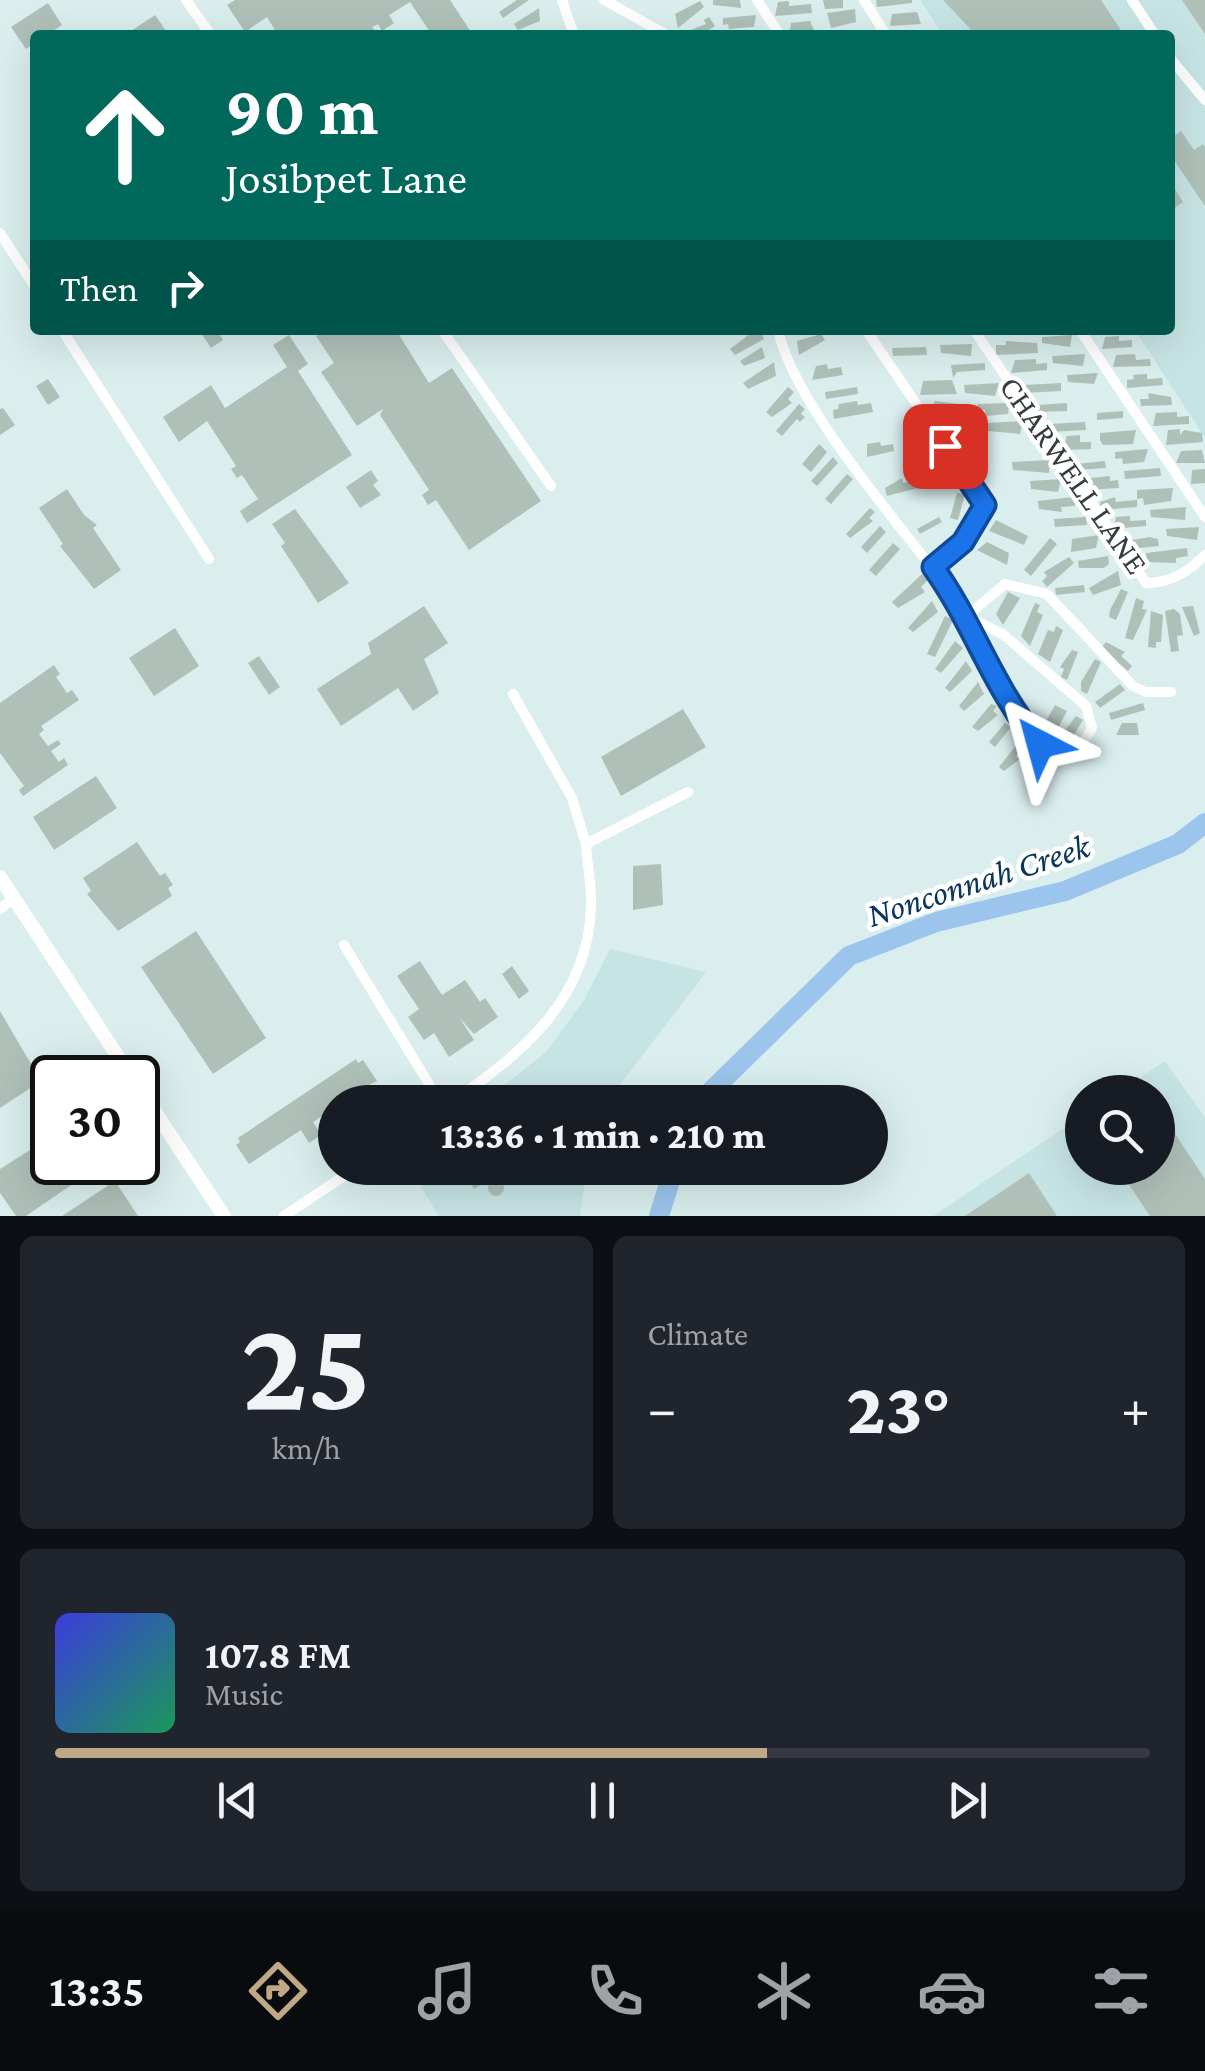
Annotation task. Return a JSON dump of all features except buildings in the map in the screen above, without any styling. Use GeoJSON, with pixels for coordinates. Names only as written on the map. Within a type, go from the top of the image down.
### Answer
{"type":"FeatureCollection","features":[{"type":"Feature","properties":{"kind":"main road"},"geometry":{"type":"LineString","coordinates":[[0,877],[117,1055]]}},
{"type":"Feature","properties":{"kind":"main road"},"geometry":{"type":"LineString","coordinates":[[160,1119],[224,1216]]}},
{"type":"Feature","properties":{"kind":"street"},"geometry":{"type":"LineString","coordinates":[[186,0],[207,30]]}},
{"type":"Feature","properties":{"kind":"street"},"geometry":{"type":"LineString","coordinates":[[562,0],[572,30]]}},
{"type":"Feature","properties":{"kind":"street"},"geometry":{"type":"LineString","coordinates":[[604,0],[617,2],[660,30]]}},
{"type":"Feature","properties":{"kind":"street"},"geometry":{"type":"LineString","coordinates":[[757,0],[777,30]]}},
{"type":"Feature","properties":{"kind":"street"},"geometry":{"type":"LineString","coordinates":[[864,0],[883,30]]}},
{"type":"Feature","properties":{"kind":"street"},"geometry":{"type":"LineString","coordinates":[[1132,0],[1151,30]]}},
{"type":"Feature","properties":{"kind":"street"},"geometry":{"type":"LineString","coordinates":[[1175,64],[1205,100]]}},
{"type":"Feature","properties":{"kind":"street"},"geometry":{"type":"LineString","coordinates":[[0,233],[30,279]]}},
{"type":"Feature","properties":{"kind":"street"},"geometry":{"type":"LineString","coordinates":[[65,335],[209,559]]}},
{"type":"Feature","properties":{"kind":"street"},"geometry":{"type":"LineString","coordinates":[[445,335],[551,486]]}},
{"type":"Feature","properties":{"kind":"street"},"geometry":{"type":"LineString","coordinates":[[780,335],[814,410],[966,613],[1004,636],[1086,706],[1092,728],[1078,752],[1052,756],[1014,714],[971,638],[966,613]]}},
{"type":"Feature","properties":{"kind":"street"},"geometry":{"type":"LineString","coordinates":[[869,335],[985,505],[963,542],[933,567]]}},
{"type":"Feature","properties":{"kind":"street","name":"CHARWELL LANE"},"geometry":{"type":"LineString","coordinates":[[977,335],[1146,583],[1162,583],[1190,570],[1205,555]]}},
{"type":"Feature","properties":{"kind":"street"},"geometry":{"type":"LineString","coordinates":[[1083,335],[1205,517]]}},
{"type":"Feature","properties":{"kind":"street"},"geometry":{"type":"LineString","coordinates":[[966,613],[1005,584],[1047,594],[1133,686],[1146,692],[1171,692]]}},
{"type":"Feature","properties":{"kind":"street"},"geometry":{"type":"LineString","coordinates":[[474,1085],[536,1036],[573,983],[590,923],[586,844],[572,798],[513,694]]}},
{"type":"Feature","properties":{"kind":"street"},"geometry":{"type":"LineString","coordinates":[[586,844],[688,792]]}},
{"type":"Feature","properties":{"kind":"street"},"geometry":{"type":"LineString","coordinates":[[0,909],[14,898]]}},
{"type":"Feature","properties":{"kind":"street"},"geometry":{"type":"LineString","coordinates":[[344,945],[430,1085]]}},
{"type":"Feature","properties":{"kind":"street"},"geometry":{"type":"LineString","coordinates":[[284,1216],[330,1185]]}},
{"type":"Feature","properties":{"kind":"shaded area"},"geometry":{"type":"Polygon","coordinates":[[[920,0],[1205,0],[1205,438],[1138,335],[1175,335],[1175,30],[940,30],[920,0]]]}},
{"type":"Feature","properties":{"kind":"shaded area"},"geometry":{"type":"Polygon","coordinates":[[[610,949],[706,972],[620,1085],[504,1085],[546,1052],[584,1000],[610,949]]]}},
{"type":"Feature","properties":{"kind":"shaded area"},"geometry":{"type":"Polygon","coordinates":[[[1165,1061],[1175,1075],[1144,1075],[1165,1061]]]}},
{"type":"Feature","properties":{"kind":"shaded area"},"geometry":{"type":"Polygon","coordinates":[[[1175,1075],[1205,1117],[1205,1216],[933,1216],[1065,1127],[1065,1185],[1175,1185],[1175,1075]]]}},
{"type":"Feature","properties":{"kind":"shaded area"},"geometry":{"type":"Polygon","coordinates":[[[420,1185],[585,1185],[580,1216],[439,1216],[420,1185]]]}},
{"type":"Feature","properties":{"kind":"waterway","name":"Nonconnah Creek"},"geometry":{"type":"LineString","coordinates":[[717,1085],[849,956],[936,922],[1065,891],[1178,844],[1205,823]]}},
{"type":"Feature","properties":{"kind":"waterway","name":"Nonconnah Creek"},"geometry":{"type":"LineString","coordinates":[[659,1216],[669,1185]]}},
{"type":"Feature","properties":{"kind":"route"},"geometry":{"type":"LineString","coordinates":[[945,446],[985,505],[979,522],[963,542],[933,567],[964,610],[971,638],[1014,714],[1040,744]]}}]}
